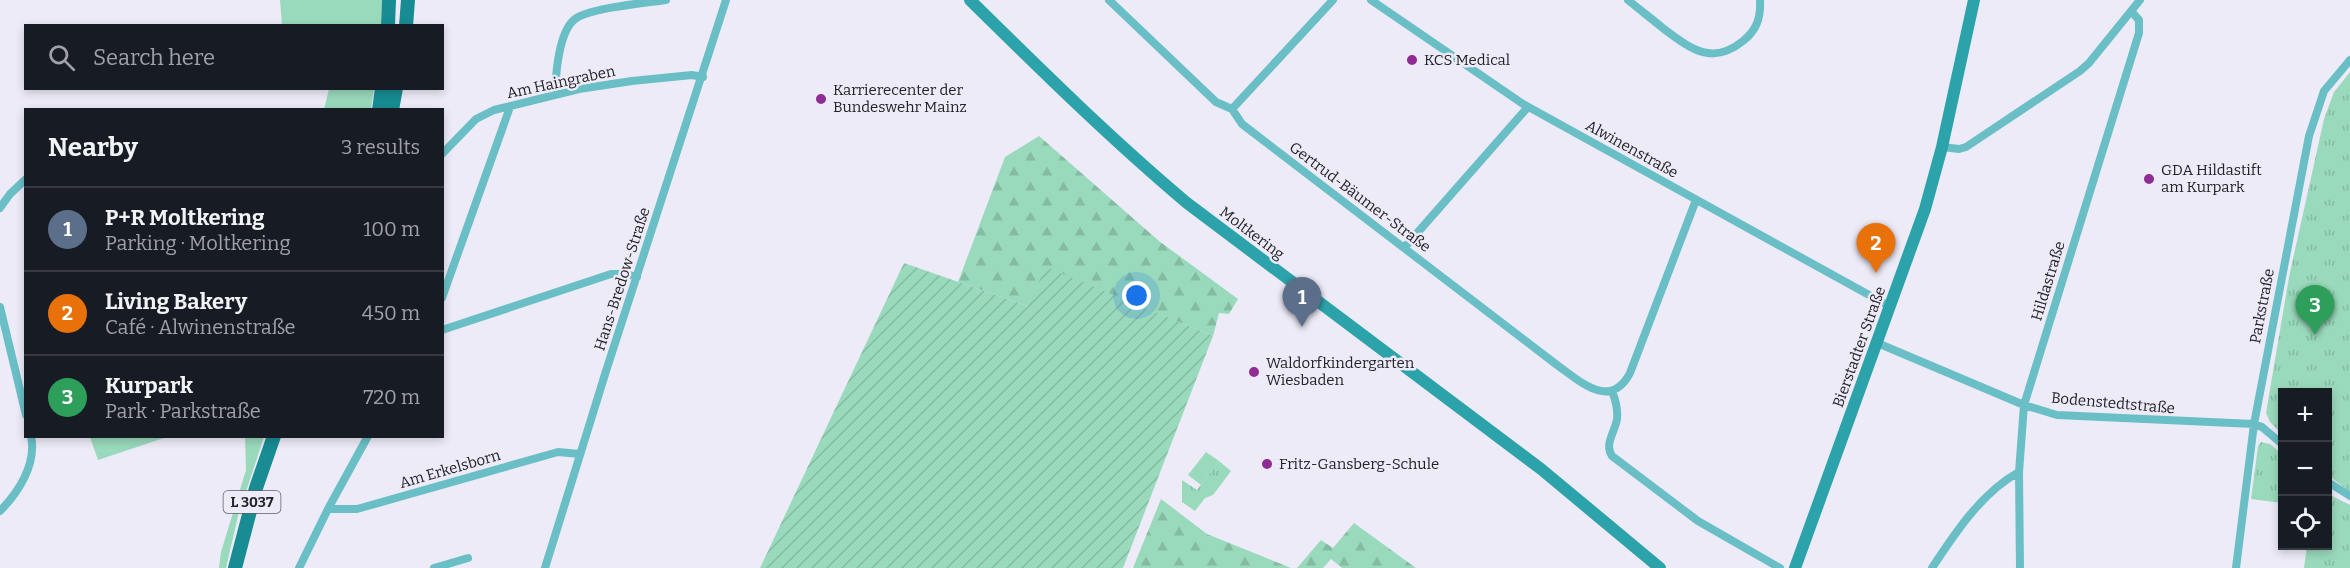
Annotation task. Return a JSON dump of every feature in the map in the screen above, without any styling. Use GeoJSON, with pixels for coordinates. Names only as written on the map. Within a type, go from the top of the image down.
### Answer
{"type":"FeatureCollection","features":[{"type":"Feature","properties":{"kind":"main road"},"geometry":{"type":"LineString","coordinates":[[388,24],[390,0]]}},
{"type":"Feature","properties":{"kind":"main road"},"geometry":{"type":"LineString","coordinates":[[405,24],[408,0]]}},
{"type":"Feature","properties":{"kind":"main road"},"geometry":{"type":"LineString","coordinates":[[380,108],[382,90]]}},
{"type":"Feature","properties":{"kind":"main road"},"geometry":{"type":"LineString","coordinates":[[392,108],[396,90]]}},
{"type":"Feature","properties":{"kind":"main road","name":"L 3037"},"geometry":{"type":"LineString","coordinates":[[235,568],[256,488],[273,438]]}},
{"type":"Feature","properties":{"kind":"street"},"geometry":{"type":"LineString","coordinates":[[556,94],[556,66],[567,29],[573,20],[589,13],[666,0]]}},
{"type":"Feature","properties":{"kind":"street","name":"Hans-Bredow-Straße"},"geometry":{"type":"LineString","coordinates":[[545,568],[726,0]]}},
{"type":"Feature","properties":{"kind":"street","name":"Moltkering"},"geometry":{"type":"LineString","coordinates":[[970,0],[1074,102],[1187,203],[1541,470],[1665,568]]}},
{"type":"Feature","properties":{"kind":"street","name":"Gertrud-Bäumer-Straße"},"geometry":{"type":"LineString","coordinates":[[1108,0],[1216,102],[1232,109],[1242,124],[1587,386],[1599,392],[1612,391]]}},
{"type":"Feature","properties":{"kind":"street"},"geometry":{"type":"LineString","coordinates":[[1232,109],[1333,0]]}},
{"type":"Feature","properties":{"kind":"street","name":"Alwinenstraße"},"geometry":{"type":"LineString","coordinates":[[1371,0],[1528,107],[1889,306]]}},
{"type":"Feature","properties":{"kind":"street"},"geometry":{"type":"LineString","coordinates":[[1628,0],[1683,43],[1706,54],[1724,52],[1743,41],[1751,33],[1760,16],[1760,0]]}},
{"type":"Feature","properties":{"kind":"street","name":"Bierstadter Straße"},"geometry":{"type":"LineString","coordinates":[[1795,568],[1875,342],[1922,219],[1942,147],[1974,0]]}},
{"type":"Feature","properties":{"kind":"street"},"geometry":{"type":"LineString","coordinates":[[1942,147],[1959,149],[1966,147],[2080,71],[2140,0]]}},
{"type":"Feature","properties":{"kind":"street","name":"Hildastraße"},"geometry":{"type":"LineString","coordinates":[[2020,568],[2019,471],[2024,405],[2139,33],[2139,20],[2131,11]]}},
{"type":"Feature","properties":{"kind":"street","name":"Parkstraße"},"geometry":{"type":"LineString","coordinates":[[2236,568],[2254,424],[2290,229],[2313,121],[2324,91],[2350,60]]}},
{"type":"Feature","properties":{"kind":"street","name":"Am Haingraben"},"geometry":{"type":"LineString","coordinates":[[444,152],[476,119],[494,110],[556,94],[632,81],[703,76]]}},
{"type":"Feature","properties":{"kind":"street"},"geometry":{"type":"LineString","coordinates":[[444,292],[510,107]]}},
{"type":"Feature","properties":{"kind":"street"},"geometry":{"type":"LineString","coordinates":[[1404,248],[1528,107]]}},
{"type":"Feature","properties":{"kind":"street"},"geometry":{"type":"LineString","coordinates":[[0,208],[24,181]]}},
{"type":"Feature","properties":{"kind":"street"},"geometry":{"type":"LineString","coordinates":[[1696,200],[1630,374],[1625,383],[1612,391],[1617,409],[1615,428],[1608,446],[1612,456],[1698,521],[1780,568]]}},
{"type":"Feature","properties":{"kind":"street"},"geometry":{"type":"LineString","coordinates":[[444,329],[611,274],[637,277]]}},
{"type":"Feature","properties":{"kind":"street"},"geometry":{"type":"LineString","coordinates":[[0,307],[24,407]]}},
{"type":"Feature","properties":{"kind":"street","name":"Bodenstedtstraße"},"geometry":{"type":"LineString","coordinates":[[1875,342],[2024,405],[2057,416],[2254,424]]}},
{"type":"Feature","properties":{"kind":"street"},"geometry":{"type":"LineString","coordinates":[[2254,424],[2262,427],[2281,442]]}},
{"type":"Feature","properties":{"kind":"street"},"geometry":{"type":"LineString","coordinates":[[0,511],[15,495],[28,468],[31,438]]}},
{"type":"Feature","properties":{"kind":"street"},"geometry":{"type":"LineString","coordinates":[[299,568],[367,438]]}},
{"type":"Feature","properties":{"kind":"street","name":"Am Erkelsborn"},"geometry":{"type":"LineString","coordinates":[[328,509],[357,509],[558,452],[580,454]]}},
{"type":"Feature","properties":{"kind":"street"},"geometry":{"type":"LineString","coordinates":[[1932,568],[1961,527],[1994,489],[2019,471]]}},
{"type":"Feature","properties":{"kind":"street"},"geometry":{"type":"LineString","coordinates":[[2332,485],[2350,496]]}},
{"type":"Feature","properties":{"kind":"street","name":"Bierstadter Straße"},"geometry":{"type":"LineString","coordinates":[[1800,568],[1810,529]]}},
{"type":"Feature","properties":{"kind":"street","name":"Moltkering"},"geometry":{"type":"LineString","coordinates":[[1648,556],[1660,568]]}},
{"type":"Feature","properties":{"kind":"street"},"geometry":{"type":"LineString","coordinates":[[434,568],[468,558]]}},
{"type":"Feature","properties":{"kind":"green space"},"geometry":{"type":"Polygon","coordinates":[[[280,0],[382,0],[381,24],[282,24],[280,0]]]}},
{"type":"Feature","properties":{"kind":"green space"},"geometry":{"type":"Polygon","coordinates":[[[2350,72],[2350,492],[2332,478],[2332,388],[2278,388],[2278,430],[2270,422],[2266,413],[2289,277],[2324,119],[2334,92],[2350,72]]]}},
{"type":"Feature","properties":{"kind":"green space"},"geometry":{"type":"Polygon","coordinates":[[[329,90],[374,90],[371,108],[324,108],[329,90]]]}},
{"type":"Feature","properties":{"kind":"green space"},"geometry":{"type":"Polygon","coordinates":[[[1039,136],[1159,241],[1238,299],[1229,314],[1219,313],[1213,336],[1046,268],[1027,306],[958,282],[1005,157],[1039,136]]]}},
{"type":"Feature","properties":{"kind":"green space"},"geometry":{"type":"Polygon","coordinates":[[[904,263],[1027,306],[1046,267],[1213,336],[1123,568],[760,568],[904,263]]]}},
{"type":"Feature","properties":{"kind":"green space"},"geometry":{"type":"Polygon","coordinates":[[[91,438],[164,438],[98,460],[91,438]]]}},
{"type":"Feature","properties":{"kind":"green space"},"geometry":{"type":"Polygon","coordinates":[[[245,438],[264,438],[238,516],[226,568],[219,568],[221,552],[246,470],[245,438]]]}},
{"type":"Feature","properties":{"kind":"green space"},"geometry":{"type":"Polygon","coordinates":[[[2261,442],[2270,444],[2278,451],[2278,502],[2251,499],[2258,446],[2261,442]]]}},
{"type":"Feature","properties":{"kind":"green space"},"geometry":{"type":"Polygon","coordinates":[[[1206,452],[1219,461],[1201,485],[1188,475],[1206,452]]]}},
{"type":"Feature","properties":{"kind":"green space"},"geometry":{"type":"Polygon","coordinates":[[[1219,461],[1231,471],[1213,495],[1205,498],[1195,511],[1182,502],[1182,480],[1197,490],[1219,461]]]}},
{"type":"Feature","properties":{"kind":"green space"},"geometry":{"type":"Polygon","coordinates":[[[2332,496],[2350,505],[2350,568],[2304,568],[2306,550],[2332,550],[2332,496]]]}},
{"type":"Feature","properties":{"kind":"green space"},"geometry":{"type":"Polygon","coordinates":[[[1161,499],[1207,534],[1291,568],[1133,568],[1161,499]]]}},
{"type":"Feature","properties":{"kind":"green space"},"geometry":{"type":"Polygon","coordinates":[[[1354,523],[1416,568],[1342,568],[1331,559],[1323,568],[1297,568],[1321,540],[1333,548],[1354,523]]]}},
{"type":"Feature","properties":{"kind":"place","name":"KCS Medical"},"geometry":{"type":"Point","coordinates":[1412,60]}},
{"type":"Feature","properties":{"kind":"place","name":"Karrierecenter der Bundeswehr Mainz"},"geometry":{"type":"Point","coordinates":[821,99]}},
{"type":"Feature","properties":{"kind":"place","name":"GDA Hildastift am Kurpark"},"geometry":{"type":"Point","coordinates":[2149,179]}},
{"type":"Feature","properties":{"kind":"place","name":"Living Bakery"},"geometry":{"type":"Point","coordinates":[1876,273]}},
{"type":"Feature","properties":{"kind":"place","name":"P+R Moltkering"},"geometry":{"type":"Point","coordinates":[1302,327]}},
{"type":"Feature","properties":{"kind":"place","name":"Kurpark"},"geometry":{"type":"Point","coordinates":[2315,335]}},
{"type":"Feature","properties":{"kind":"place","name":"Waldorfkindergarten Wiesbaden"},"geometry":{"type":"Point","coordinates":[1254,372]}},
{"type":"Feature","properties":{"kind":"place","name":"Fritz-Gansberg-Schule"},"geometry":{"type":"Point","coordinates":[1267,464]}}]}
